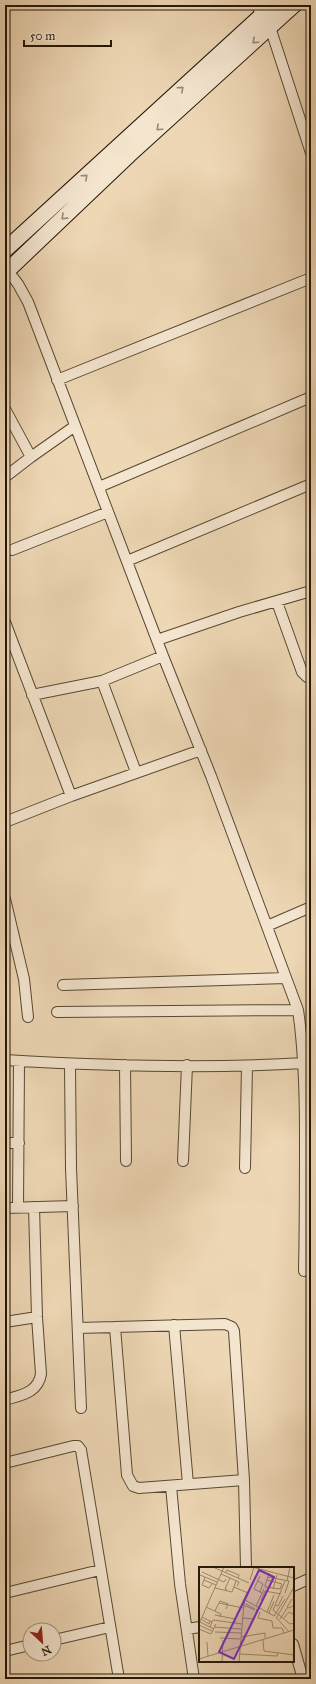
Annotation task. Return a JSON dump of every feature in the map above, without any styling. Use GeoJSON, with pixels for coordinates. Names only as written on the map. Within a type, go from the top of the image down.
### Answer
{"type":"FeatureCollection","features":[{"type":"Feature","properties":{"kind":"main road"},"geometry":{"type":"LineString","coordinates":[[6,270],[129,155],[273,5]]}},
{"type":"Feature","properties":{"kind":"main road"},"geometry":{"type":"LineString","coordinates":[[5,250],[263,16],[294,5]]}},
{"type":"Feature","properties":{"kind":"street"},"geometry":{"type":"LineString","coordinates":[[263,16],[311,153]]}},
{"type":"Feature","properties":{"kind":"street"},"geometry":{"type":"LineString","coordinates":[[6,270],[28,302],[163,656],[201,750],[298,1010],[308,1096],[308,1203],[304,1271]]}},
{"type":"Feature","properties":{"kind":"street"},"geometry":{"type":"LineString","coordinates":[[57,380],[311,278]]}},
{"type":"Feature","properties":{"kind":"street"},"geometry":{"type":"LineString","coordinates":[[99,487],[311,397]]}},
{"type":"Feature","properties":{"kind":"street"},"geometry":{"type":"LineString","coordinates":[[5,409],[31,456]]}},
{"type":"Feature","properties":{"kind":"street"},"geometry":{"type":"LineString","coordinates":[[5,477],[31,456],[75,426]]}},
{"type":"Feature","properties":{"kind":"street"},"geometry":{"type":"LineString","coordinates":[[127,561],[311,484]]}},
{"type":"Feature","properties":{"kind":"street"},"geometry":{"type":"LineString","coordinates":[[12,550],[108,512]]}},
{"type":"Feature","properties":{"kind":"street"},"geometry":{"type":"LineString","coordinates":[[157,640],[239,612],[311,591]]}},
{"type":"Feature","properties":{"kind":"street"},"geometry":{"type":"LineString","coordinates":[[277,602],[302,672],[307,677],[311,677]]}},
{"type":"Feature","properties":{"kind":"street"},"geometry":{"type":"LineString","coordinates":[[5,622],[71,796]]}},
{"type":"Feature","properties":{"kind":"street"},"geometry":{"type":"LineString","coordinates":[[32,695],[102,681],[163,656]]}},
{"type":"Feature","properties":{"kind":"street"},"geometry":{"type":"LineString","coordinates":[[102,681],[136,772]]}},
{"type":"Feature","properties":{"kind":"street"},"geometry":{"type":"LineString","coordinates":[[5,822],[136,772],[201,750]]}},
{"type":"Feature","properties":{"kind":"street"},"geometry":{"type":"LineString","coordinates":[[5,899],[23,972],[28,1017]]}},
{"type":"Feature","properties":{"kind":"street"},"geometry":{"type":"LineString","coordinates":[[267,926],[311,907]]}},
{"type":"Feature","properties":{"kind":"street"},"geometry":{"type":"LineString","coordinates":[[63,985],[286,978]]}},
{"type":"Feature","properties":{"kind":"street"},"geometry":{"type":"LineString","coordinates":[[56,1012],[298,1010]]}},
{"type":"Feature","properties":{"kind":"street"},"geometry":{"type":"LineString","coordinates":[[5,1060],[70,1064],[125,1065],[247,1066],[304,1063]]}},
{"type":"Feature","properties":{"kind":"street"},"geometry":{"type":"LineString","coordinates":[[18,1208],[19,1061]]}},
{"type":"Feature","properties":{"kind":"street"},"geometry":{"type":"LineString","coordinates":[[70,1064],[73,1206],[81,1408]]}},
{"type":"Feature","properties":{"kind":"street"},"geometry":{"type":"LineString","coordinates":[[125,1065],[126,1161]]}},
{"type":"Feature","properties":{"kind":"street"},"geometry":{"type":"LineString","coordinates":[[183,1161],[187,1065]]}},
{"type":"Feature","properties":{"kind":"street"},"geometry":{"type":"LineString","coordinates":[[245,1168],[247,1066]]}},
{"type":"Feature","properties":{"kind":"street"},"geometry":{"type":"LineString","coordinates":[[5,1143],[19,1143]]}},
{"type":"Feature","properties":{"kind":"street"},"geometry":{"type":"LineString","coordinates":[[5,1208],[73,1206]]}},
{"type":"Feature","properties":{"kind":"street"},"geometry":{"type":"LineString","coordinates":[[5,1400],[30,1391],[37,1387],[40,1381],[41,1374],[37,1317],[34,1207]]}},
{"type":"Feature","properties":{"kind":"street"},"geometry":{"type":"LineString","coordinates":[[5,1322],[37,1317]]}},
{"type":"Feature","properties":{"kind":"street"},"geometry":{"type":"LineString","coordinates":[[78,1328],[225,1324],[232,1327],[234,1331],[244,1480],[246,1567]]}},
{"type":"Feature","properties":{"kind":"street"},"geometry":{"type":"LineString","coordinates":[[174,1325],[188,1484]]}},
{"type":"Feature","properties":{"kind":"street"},"geometry":{"type":"LineString","coordinates":[[115,1327],[127,1475],[133,1486],[139,1488],[244,1480]]}},
{"type":"Feature","properties":{"kind":"street"},"geometry":{"type":"LineString","coordinates":[[5,1463],[73,1446],[78,1446],[81,1450],[119,1679]]}},
{"type":"Feature","properties":{"kind":"street"},"geometry":{"type":"LineString","coordinates":[[171,1486],[180,1584],[194,1679]]}},
{"type":"Feature","properties":{"kind":"street"},"geometry":{"type":"LineString","coordinates":[[5,1593],[100,1570]]}},
{"type":"Feature","properties":{"kind":"street"},"geometry":{"type":"LineString","coordinates":[[294,1586],[311,1578]]}},
{"type":"Feature","properties":{"kind":"street"},"geometry":{"type":"LineString","coordinates":[[62,1638],[110,1627]]}},
{"type":"Feature","properties":{"kind":"street"},"geometry":{"type":"LineString","coordinates":[[187,1629],[199,1627]]}},
{"type":"Feature","properties":{"kind":"street"},"geometry":{"type":"LineString","coordinates":[[5,1651],[22,1647]]}},
{"type":"Feature","properties":{"kind":"street"},"geometry":{"type":"LineString","coordinates":[[294,1648],[303,1679]]}}]}
